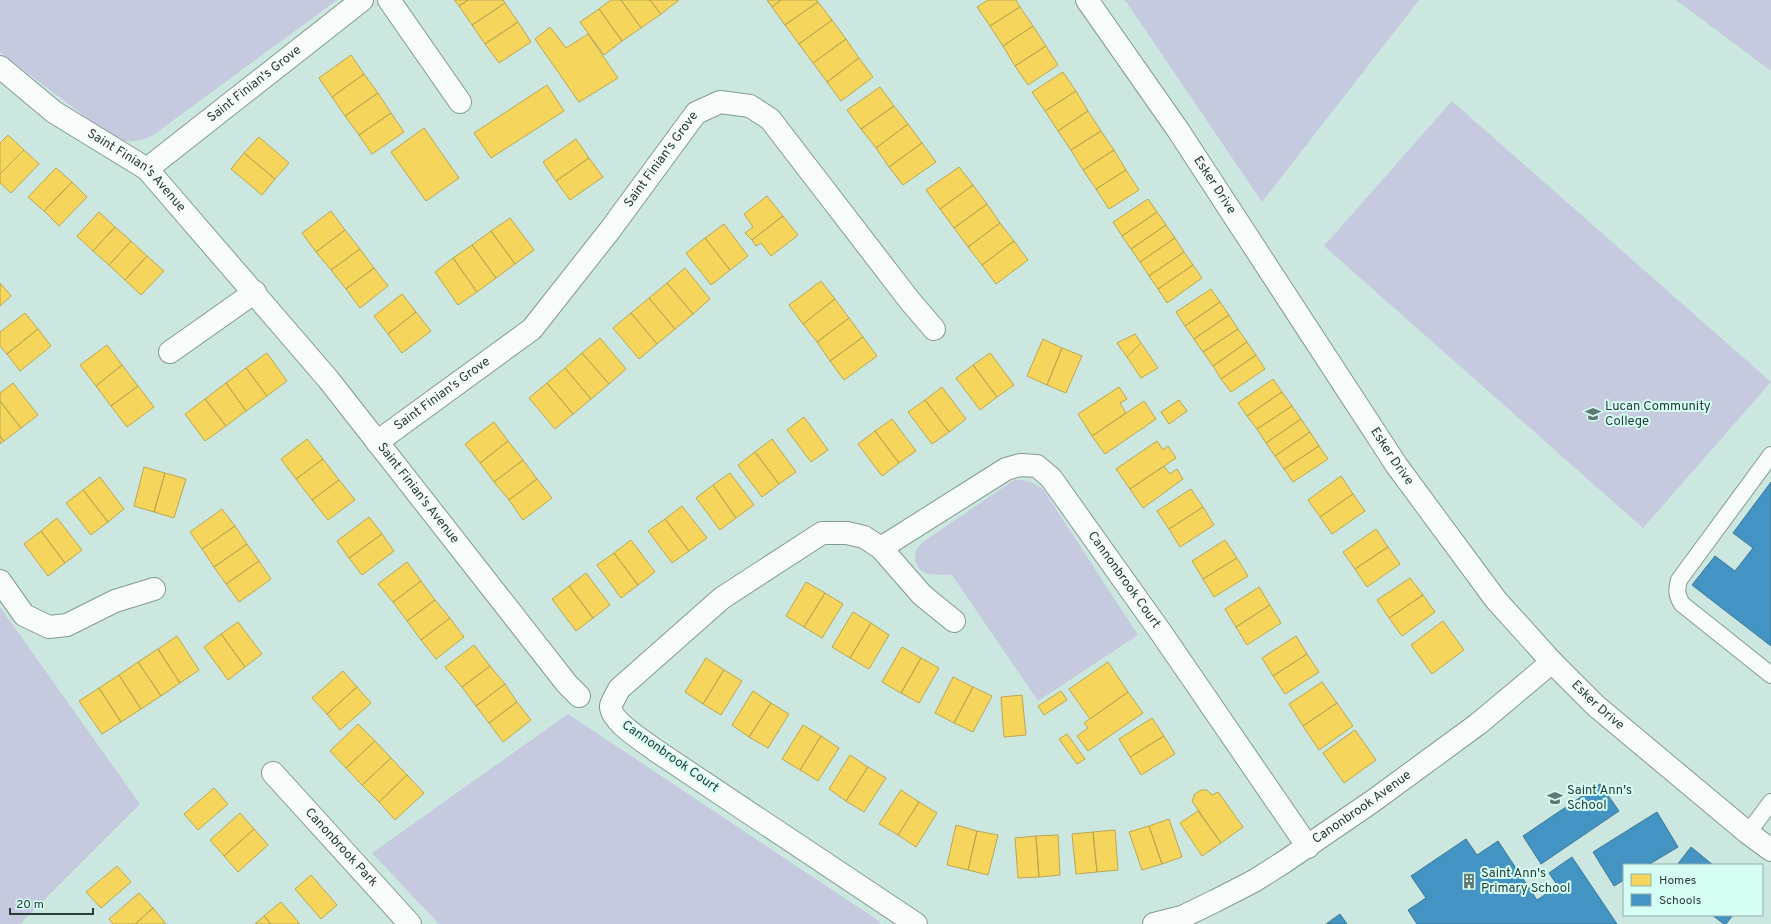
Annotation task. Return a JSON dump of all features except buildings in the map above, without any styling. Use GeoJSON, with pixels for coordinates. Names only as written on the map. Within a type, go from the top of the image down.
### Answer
{"type":"FeatureCollection","features":[{"type":"Feature","properties":{"kind":"street","name":"Saint Finian's Grove"},"geometry":{"type":"LineString","coordinates":[[147,168],[362,0]]}},
{"type":"Feature","properties":{"kind":"street"},"geometry":{"type":"LineString","coordinates":[[390,0],[460,102]]}},
{"type":"Feature","properties":{"kind":"street","name":"Esker Drive"},"geometry":{"type":"LineString","coordinates":[[1087,0],[1178,130],[1397,466],[1496,600],[1552,662],[1596,706],[1748,833],[1771,850]]}},
{"type":"Feature","properties":{"kind":"street","name":"Saint Finian's Avenue"},"geometry":{"type":"LineString","coordinates":[[0,67],[54,112],[147,168],[255,292],[328,379],[567,684],[579,696]]}},
{"type":"Feature","properties":{"kind":"street","name":"Saint Finian's Grove"},"geometry":{"type":"LineString","coordinates":[[377,442],[532,329],[610,230],[696,113],[720,102],[750,106],[770,119],[910,301],[934,329]]}},
{"type":"Feature","properties":{"kind":"street"},"geometry":{"type":"LineString","coordinates":[[170,352],[255,292]]}},
{"type":"Feature","properties":{"kind":"street","name":"Cannonbrook Court"},"geometry":{"type":"LineString","coordinates":[[881,548],[995,475],[1020,465],[1037,466],[1054,483],[1158,628],[1308,846]]}},
{"type":"Feature","properties":{"kind":"street","name":"Cannonbrook Court"},"geometry":{"type":"LineString","coordinates":[[916,924],[655,750],[619,722],[612,712],[611,706],[619,689],[722,598],[822,533],[848,533],[864,536],[881,548],[922,595],[954,621]]}},
{"type":"Feature","properties":{"kind":"street"},"geometry":{"type":"LineString","coordinates":[[0,581],[24,615],[49,627],[67,625],[115,601],[154,589]]}},
{"type":"Feature","properties":{"kind":"street","name":"Canonbrook Avenue"},"geometry":{"type":"LineString","coordinates":[[1154,924],[1182,916],[1216,901],[1254,881],[1308,846],[1473,728],[1552,662]]}},
{"type":"Feature","properties":{"kind":"street","name":"Canonbrook Park"},"geometry":{"type":"LineString","coordinates":[[273,773],[409,924]]}},
{"type":"Feature","properties":{"kind":"lane"},"geometry":{"type":"LineString","coordinates":[[1771,455],[1718,540],[1679,580],[1677,588],[1677,597],[1682,604],[1771,675]]}},
{"type":"Feature","properties":{"kind":"lane"},"geometry":{"type":"LineString","coordinates":[[1748,833],[1771,802]]}},
{"type":"Feature","properties":{"kind":"shaded area"},"geometry":{"type":"Polygon","coordinates":[[[0,0],[337,0],[152,136],[141,140],[125,141],[119,140],[108,134],[0,52],[0,0]]]}},
{"type":"Feature","properties":{"kind":"shaded area"},"geometry":{"type":"Polygon","coordinates":[[[1125,0],[1419,0],[1262,202],[1125,0]]]}},
{"type":"Feature","properties":{"kind":"shaded area"},"geometry":{"type":"Polygon","coordinates":[[[1676,0],[1771,0],[1771,71],[1676,0]]]}},
{"type":"Feature","properties":{"kind":"shaded area"},"geometry":{"type":"Polygon","coordinates":[[[1452,101],[1771,382],[1643,528],[1324,246],[1452,101]]]}},
{"type":"Feature","properties":{"kind":"shaded area"},"geometry":{"type":"Polygon","coordinates":[[[1014,480],[1029,482],[1043,489],[1138,635],[1038,701],[952,575],[928,574],[920,570],[915,561],[916,550],[923,542],[1014,480]]]}},
{"type":"Feature","properties":{"kind":"shaded area"},"geometry":{"type":"Polygon","coordinates":[[[0,607],[140,804],[20,924],[0,924],[0,607]]]}},
{"type":"Feature","properties":{"kind":"shaded area"},"geometry":{"type":"Polygon","coordinates":[[[568,714],[879,921],[881,924],[439,924],[372,853],[568,714]]]}},
{"type":"Feature","properties":{"kind":"place","name":"Lucan Community College"},"geometry":{"type":"Point","coordinates":[1593,414]}},
{"type":"Feature","properties":{"kind":"place","name":"Saint Ann's School"},"geometry":{"type":"Point","coordinates":[1555,798]}},
{"type":"Feature","properties":{"kind":"place","name":"Saint Ann's Primary School"},"geometry":{"type":"Point","coordinates":[1469,881]}}]}
